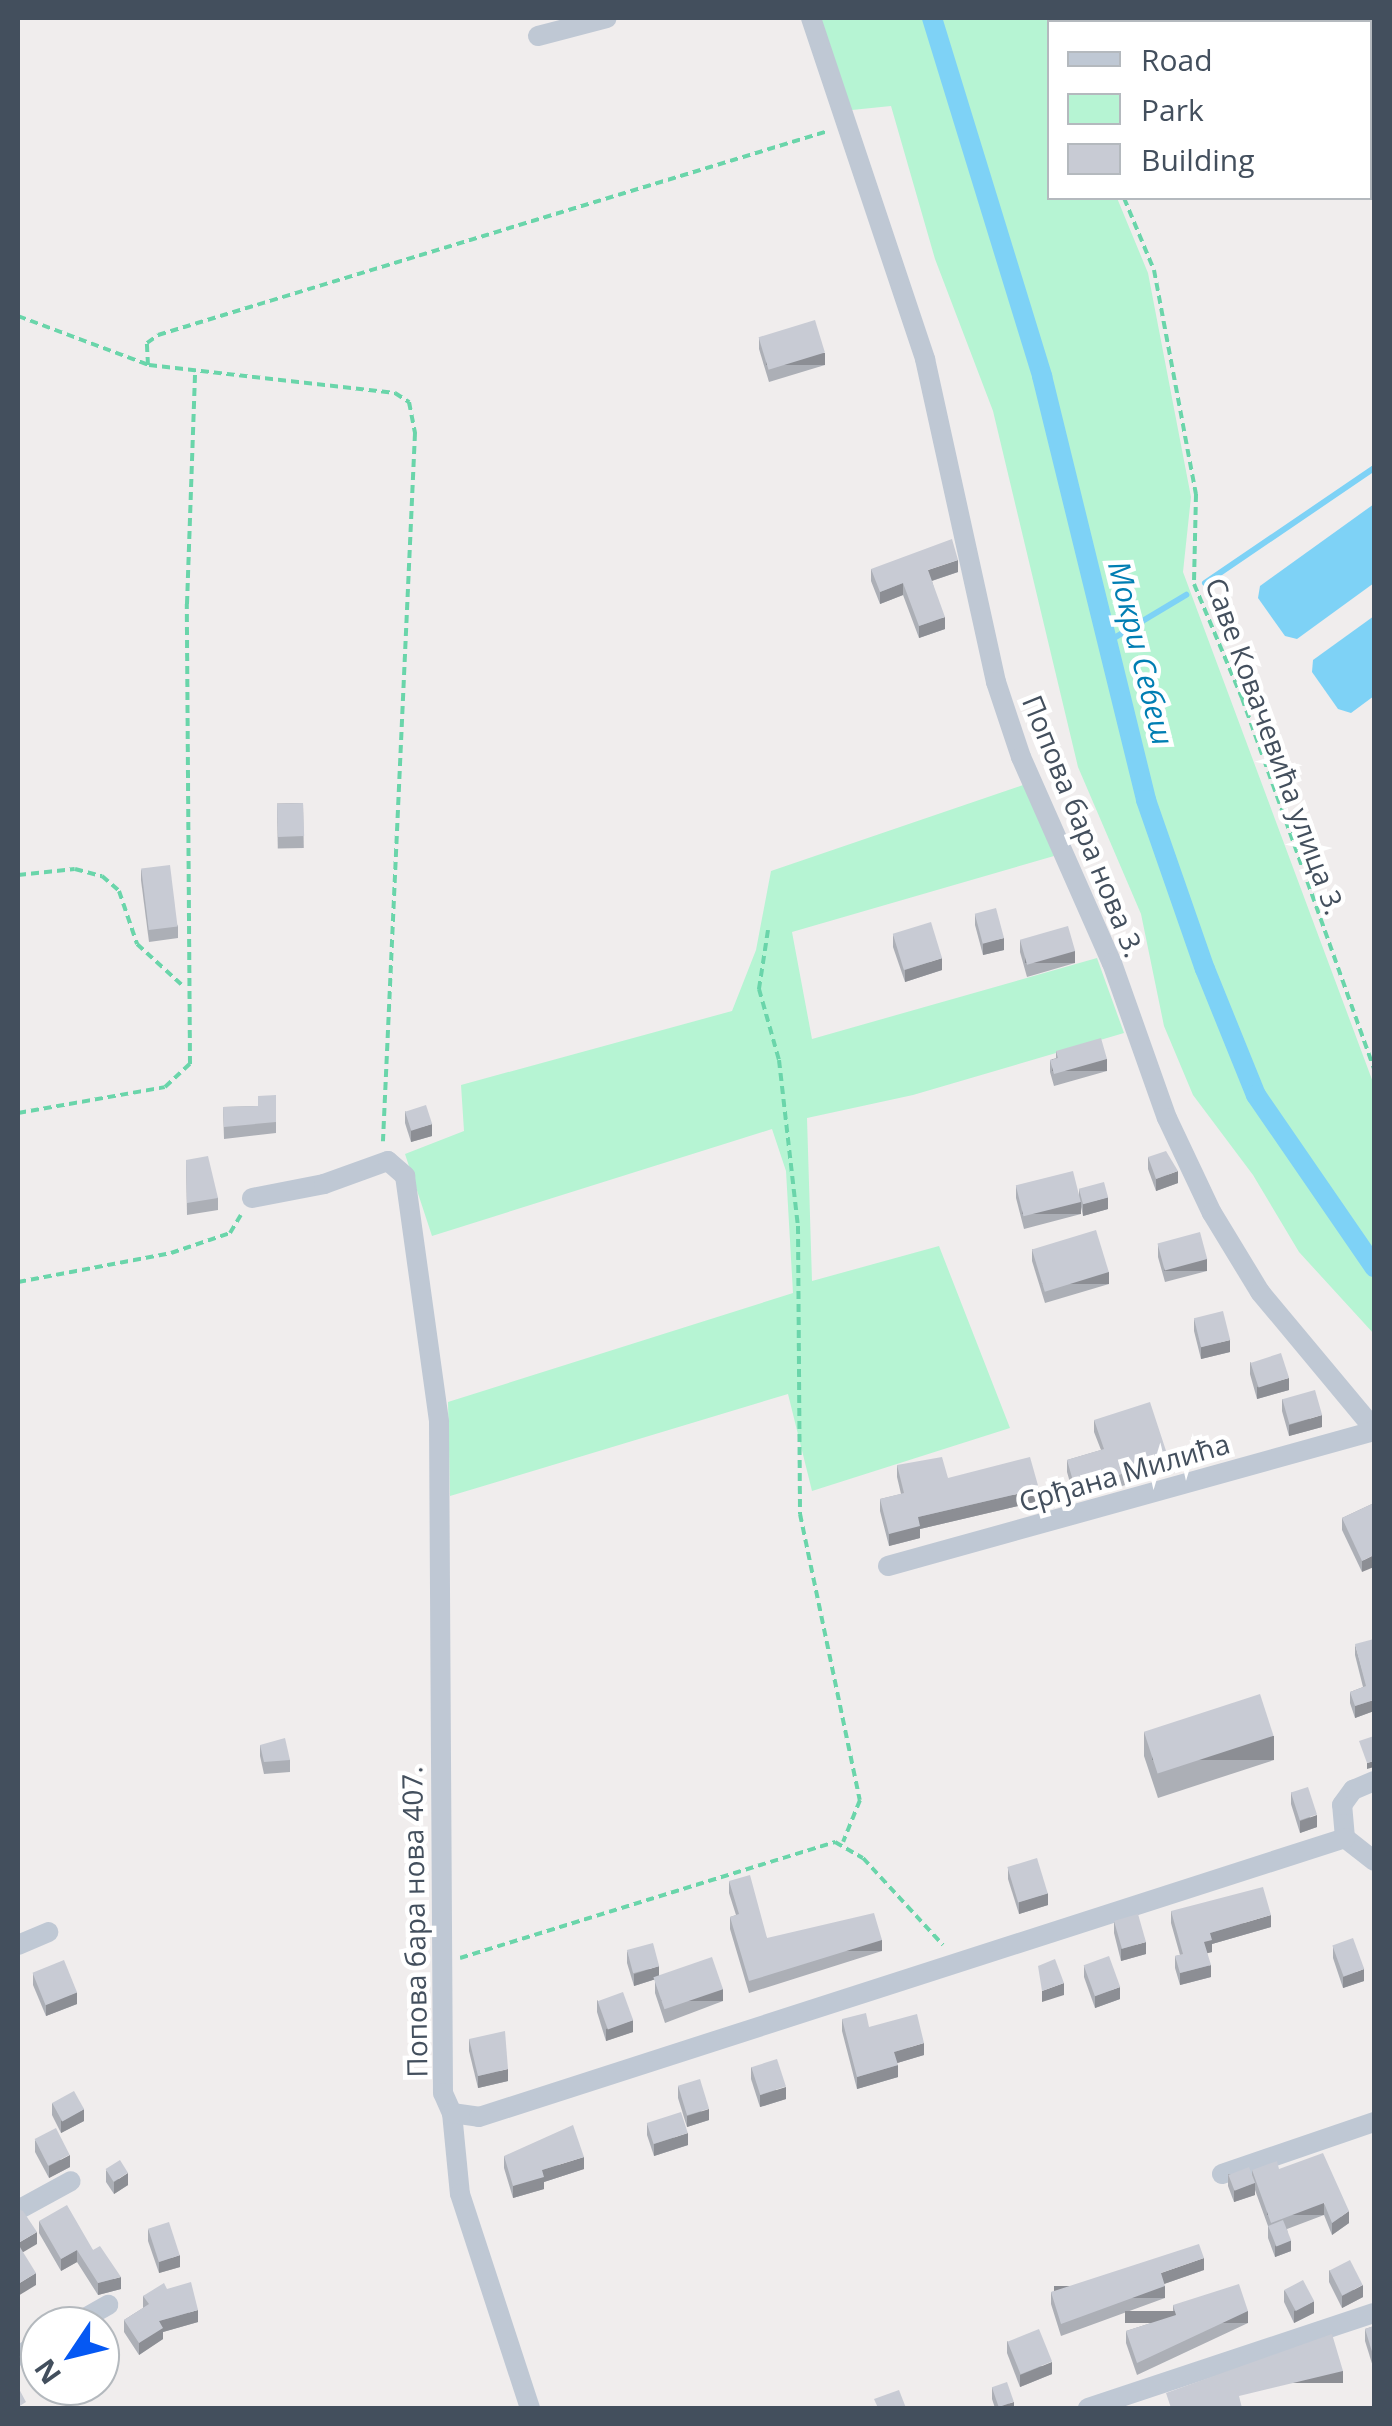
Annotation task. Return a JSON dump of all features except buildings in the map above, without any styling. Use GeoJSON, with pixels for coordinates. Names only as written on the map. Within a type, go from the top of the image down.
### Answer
{"type":"FeatureCollection","features":[{"type":"Feature","properties":{"kind":"street"},"geometry":{"type":"LineString","coordinates":[[538,36],[607,18]]}},
{"type":"Feature","properties":{"kind":"street","name":"Попова бара нова 3."},"geometry":{"type":"LineString","coordinates":[[811,18],[924,359],[1002,701],[1112,963],[1166,1118],[1260,1292],[1374,1430]]}},
{"type":"Feature","properties":{"kind":"street"},"geometry":{"type":"LineString","coordinates":[[252,1198],[324,1184],[388,1161]]}},
{"type":"Feature","properties":{"kind":"street","name":"Попова бара нова 407."},"geometry":{"type":"LineString","coordinates":[[388,1161],[400,1166],[408,1188],[439,1422],[440,1962],[443,2092],[452,2113],[479,2117],[956,1960],[1345,1838]]}},
{"type":"Feature","properties":{"kind":"street","name":"Срђана Милића"},"geometry":{"type":"LineString","coordinates":[[888,1566],[1374,1430]]}},
{"type":"Feature","properties":{"kind":"street"},"geometry":{"type":"LineString","coordinates":[[1374,1781],[1354,1790],[1342,1805],[1345,1838],[1374,1861]]}},
{"type":"Feature","properties":{"kind":"street"},"geometry":{"type":"LineString","coordinates":[[18,1946],[48,1932]]}},
{"type":"Feature","properties":{"kind":"street"},"geometry":{"type":"LineString","coordinates":[[452,2113],[460,2194],[530,2408]]}},
{"type":"Feature","properties":{"kind":"street"},"geometry":{"type":"LineString","coordinates":[[1222,2174],[1374,2122]]}},
{"type":"Feature","properties":{"kind":"street"},"geometry":{"type":"LineString","coordinates":[[18,2210],[71,2181]]}},
{"type":"Feature","properties":{"kind":"street"},"geometry":{"type":"LineString","coordinates":[[1088,2408],[1374,2313]]}},
{"type":"Feature","properties":{"kind":"path"},"geometry":{"type":"LineString","coordinates":[[148,366],[147,343],[158,335],[846,125]]}},
{"type":"Feature","properties":{"kind":"path","name":"Саве Ковачевића улица 3."},"geometry":{"type":"LineString","coordinates":[[1125,200],[1154,270],[1196,494],[1194,584],[1242,698],[1374,1070]]}},
{"type":"Feature","properties":{"kind":"path"},"geometry":{"type":"LineString","coordinates":[[18,316],[148,366],[395,393],[409,402],[414,433],[380,1107],[388,1161]]}},
{"type":"Feature","properties":{"kind":"path"},"geometry":{"type":"LineString","coordinates":[[18,1113],[164,1087],[179,1078],[190,1064],[186,990],[195,372]]}},
{"type":"Feature","properties":{"kind":"path"},"geometry":{"type":"LineString","coordinates":[[18,875],[75,869],[102,876],[119,892],[137,944],[186,990]]}},
{"type":"Feature","properties":{"kind":"path"},"geometry":{"type":"LineString","coordinates":[[768,930],[758,989],[779,1060],[798,1226],[800,1514],[860,1800],[843,1842]]}},
{"type":"Feature","properties":{"kind":"path"},"geometry":{"type":"LineString","coordinates":[[18,1282],[171,1253],[230,1233],[252,1198]]}},
{"type":"Feature","properties":{"kind":"path"},"geometry":{"type":"LineString","coordinates":[[843,1842],[956,1960]]}},
{"type":"Feature","properties":{"kind":"path"},"geometry":{"type":"LineString","coordinates":[[440,1962],[843,1842]]}},
{"type":"Feature","properties":{"kind":"green space"},"geometry":{"type":"Polygon","coordinates":[[[811,18],[1082,18],[1047,20],[1047,200],[1118,200],[1148,273],[1191,497],[1183,572],[1374,1085],[1374,1334],[1299,1252],[1253,1175],[1193,1095],[1164,1026],[1141,914],[1078,767],[993,411],[935,259],[891,106],[842,111],[811,18]]]}},
{"type":"Feature","properties":{"kind":"green space"},"geometry":{"type":"Polygon","coordinates":[[[1026,784],[1054,856],[792,932],[812,1039],[1097,958],[1124,1033],[913,1095],[807,1118],[812,1281],[939,1246],[1010,1428],[812,1491],[788,1394],[450,1496],[448,1402],[793,1293],[786,1171],[772,1129],[432,1236],[405,1154],[464,1131],[461,1085],[732,1011],[756,950],[771,871],[1026,784]]]}},
{"type":"Feature","properties":{"kind":"water"},"geometry":{"type":"Polygon","coordinates":[[[1374,504],[1374,583],[1297,639],[1285,636],[1258,598],[1260,586],[1374,504]]]}},
{"type":"Feature","properties":{"kind":"water"},"geometry":{"type":"Polygon","coordinates":[[[1374,616],[1374,696],[1351,713],[1338,709],[1312,672],[1313,660],[1374,616]]]}},
{"type":"Feature","properties":{"kind":"waterway","name":"Мокри Себеш"},"geometry":{"type":"LineString","coordinates":[[932,18],[1042,376],[1146,800],[1205,969],[1256,1095],[1374,1267]]}},
{"type":"Feature","properties":{"kind":"waterway"},"geometry":{"type":"LineString","coordinates":[[1205,583],[1374,468]]}},
{"type":"Feature","properties":{"kind":"waterway"},"geometry":{"type":"LineString","coordinates":[[1104,644],[1186,595]]}}]}
